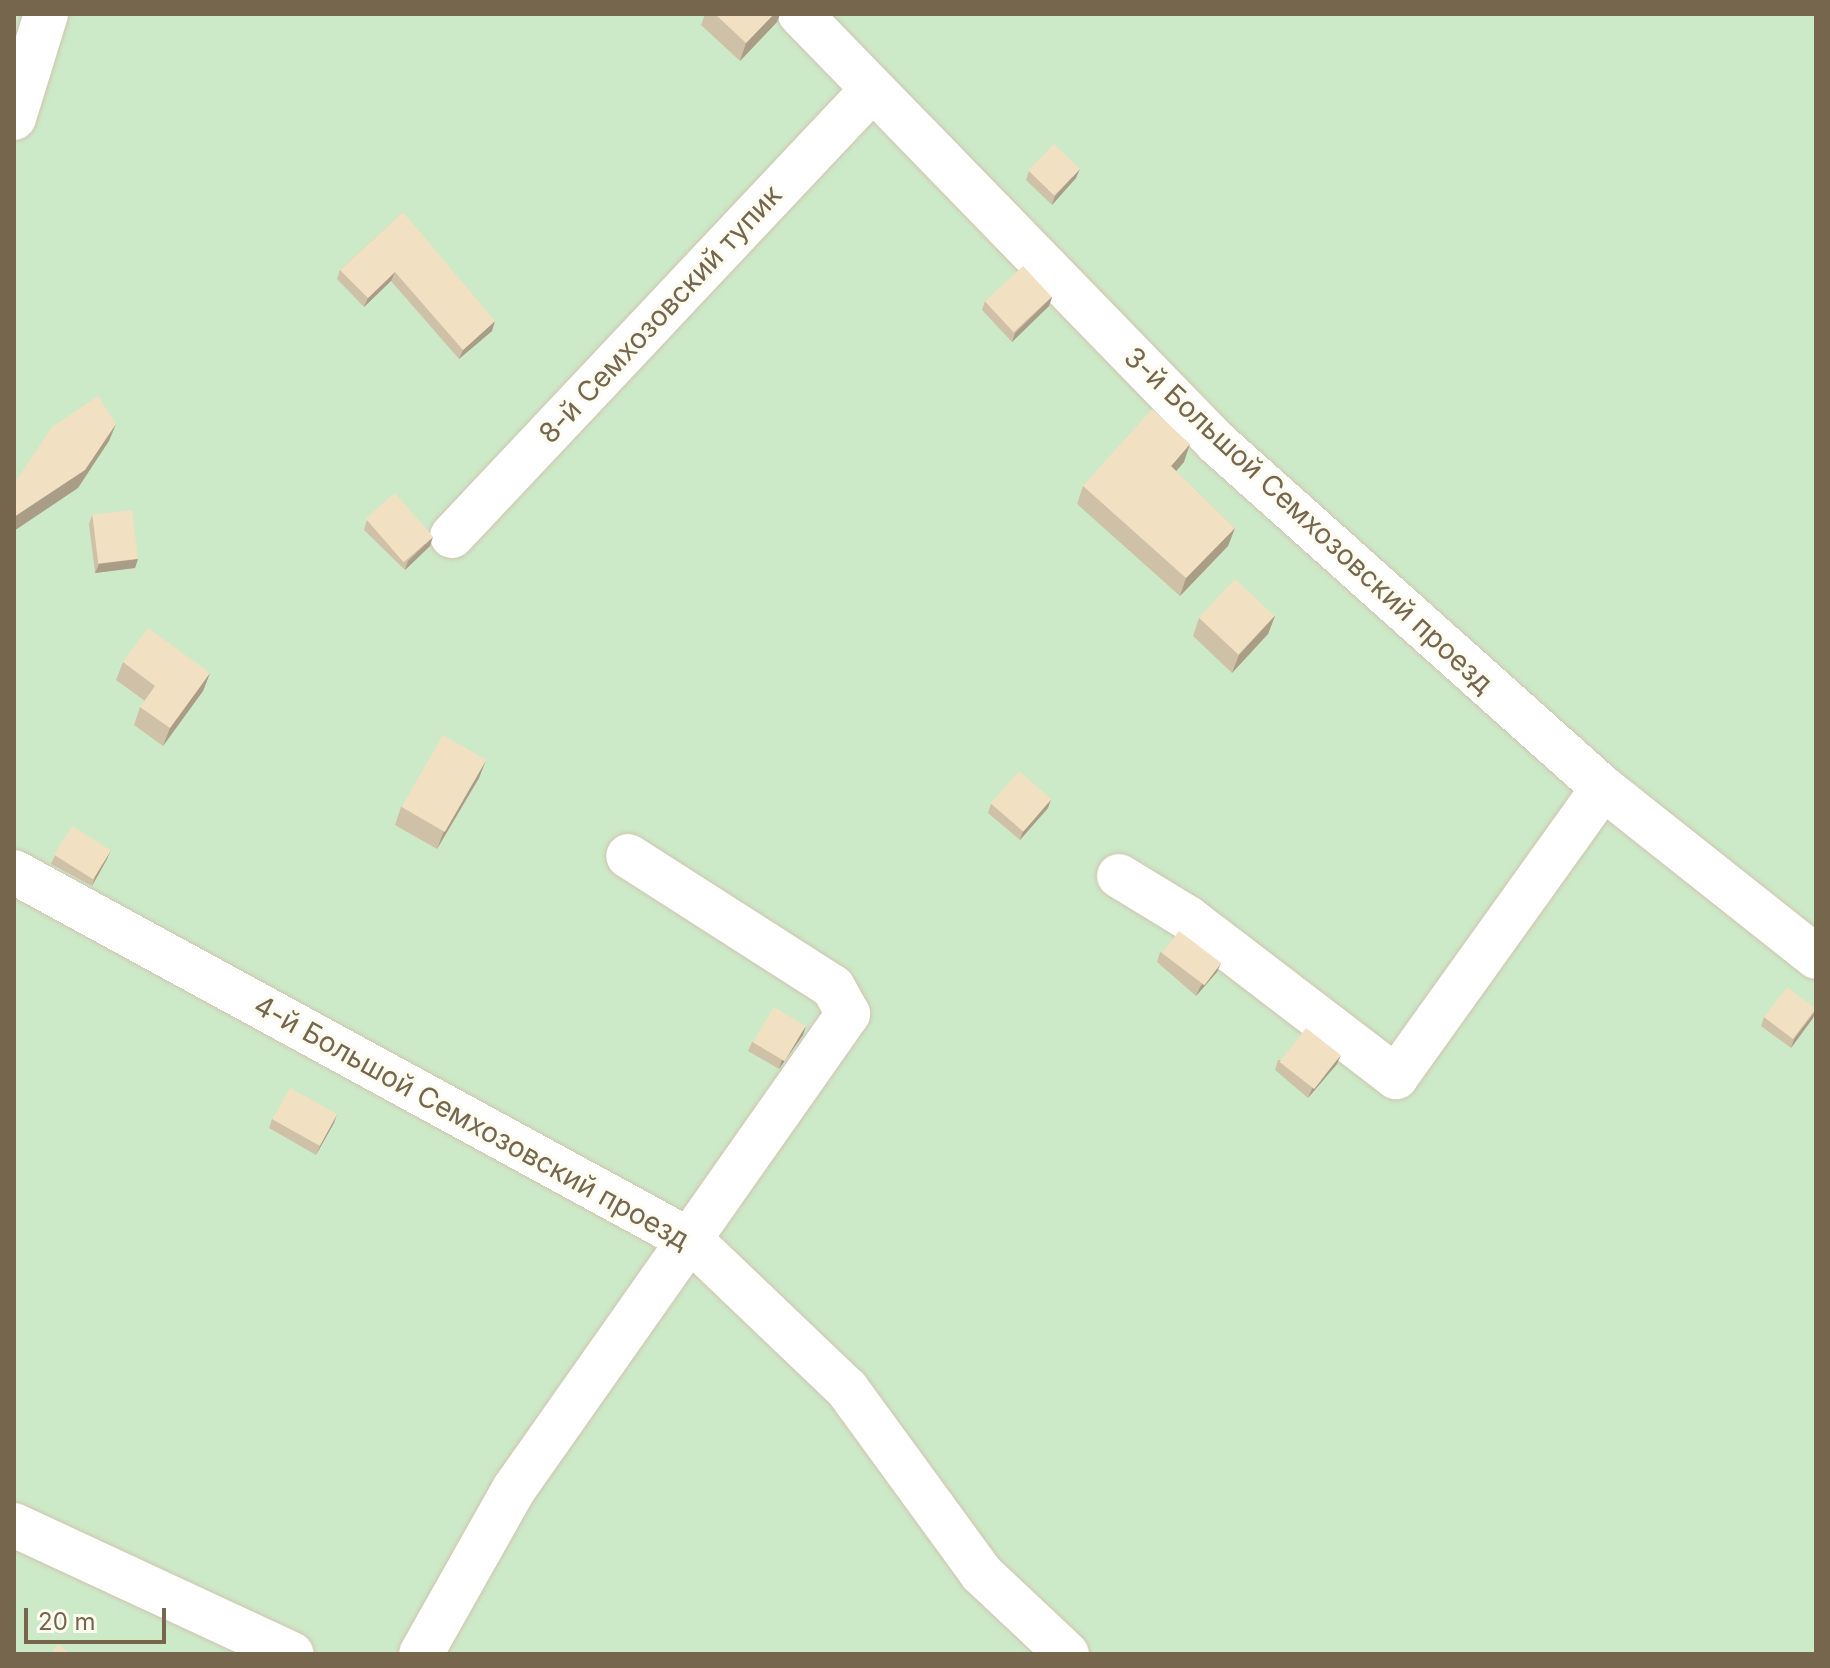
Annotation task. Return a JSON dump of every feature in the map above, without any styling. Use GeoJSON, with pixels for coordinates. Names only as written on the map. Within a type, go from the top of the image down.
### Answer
{"type":"FeatureCollection","features":[{"type":"Feature","properties":{"kind":"street"},"geometry":{"type":"LineString","coordinates":[[14,118],[46,14]]}},
{"type":"Feature","properties":{"kind":"street","name":"3-й Большой Семхозовский проезд"},"geometry":{"type":"LineString","coordinates":[[800,14],[869,93],[1217,443],[1603,788],[1816,957]]}},
{"type":"Feature","properties":{"kind":"street","name":"8-й Семхозовский тупик"},"geometry":{"type":"LineString","coordinates":[[452,536],[869,93]]}},
{"type":"Feature","properties":{"kind":"street"},"geometry":{"type":"LineString","coordinates":[[1119,876],[1188,918],[1396,1077],[1603,788]]}},
{"type":"Feature","properties":{"kind":"street"},"geometry":{"type":"LineString","coordinates":[[421,1654],[514,1489],[693,1242],[848,1014],[833,987],[628,856]]}},
{"type":"Feature","properties":{"kind":"street","name":"4-й Большой Семхозовский проезд"},"geometry":{"type":"LineString","coordinates":[[14,872],[693,1242],[847,1389],[981,1573],[1067,1654]]}},
{"type":"Feature","properties":{"kind":"street"},"geometry":{"type":"LineString","coordinates":[[14,1525],[292,1654]]}},
{"type":"Feature","properties":{"kind":"green space"},"geometry":{"type":"Polygon","coordinates":[[[14,14],[1816,14],[1816,1654],[14,1654],[14,14]]]}},
{"type":"Feature","properties":{"kind":"building"},"geometry":{"type":"Polygon","coordinates":[[[715,14],[774,14],[746,43],[715,14]]]}},
{"type":"Feature","properties":{"kind":"building"},"geometry":{"type":"Polygon","coordinates":[[[1054,144],[1080,169],[1054,196],[1028,171],[1054,144]]]}},
{"type":"Feature","properties":{"kind":"building"},"geometry":{"type":"Polygon","coordinates":[[[403,212],[495,321],[463,350],[395,272],[368,298],[340,270],[403,212]]]}},
{"type":"Feature","properties":{"kind":"building"},"geometry":{"type":"Polygon","coordinates":[[[1023,266],[1052,297],[1014,332],[985,301],[1023,266]]]}},
{"type":"Feature","properties":{"kind":"building"},"geometry":{"type":"Polygon","coordinates":[[[98,396],[116,424],[85,470],[14,517],[14,484],[52,427],[98,396]]]}},
{"type":"Feature","properties":{"kind":"building"},"geometry":{"type":"Polygon","coordinates":[[[1152,409],[1190,444],[1171,466],[1235,528],[1186,578],[1083,486],[1152,409]]]}},
{"type":"Feature","properties":{"kind":"building"},"geometry":{"type":"Polygon","coordinates":[[[395,493],[433,537],[404,562],[366,519],[395,493]]]}},
{"type":"Feature","properties":{"kind":"building"},"geometry":{"type":"Polygon","coordinates":[[[132,510],[138,559],[98,564],[92,515],[132,510]]]}},
{"type":"Feature","properties":{"kind":"building"},"geometry":{"type":"Polygon","coordinates":[[[1235,579],[1274,616],[1238,655],[1199,618],[1235,579]]]}},
{"type":"Feature","properties":{"kind":"building"},"geometry":{"type":"Polygon","coordinates":[[[148,628],[210,673],[170,728],[140,707],[155,686],[123,662],[148,628]]]}},
{"type":"Feature","properties":{"kind":"building"},"geometry":{"type":"Polygon","coordinates":[[[443,735],[486,760],[445,832],[402,807],[443,735]]]}},
{"type":"Feature","properties":{"kind":"building"},"geometry":{"type":"Polygon","coordinates":[[[1019,771],[1051,799],[1023,832],[991,803],[1019,771]]]}},
{"type":"Feature","properties":{"kind":"building"},"geometry":{"type":"Polygon","coordinates":[[[72,826],[111,850],[93,879],[54,855],[72,826]]]}},
{"type":"Feature","properties":{"kind":"building"},"geometry":{"type":"Polygon","coordinates":[[[1179,931],[1221,963],[1204,985],[1162,953],[1179,931]]]}},
{"type":"Feature","properties":{"kind":"building"},"geometry":{"type":"Polygon","coordinates":[[[1787,987],[1816,1009],[1793,1039],[1764,1017],[1787,987]]]}},
{"type":"Feature","properties":{"kind":"building"},"geometry":{"type":"Polygon","coordinates":[[[774,1007],[806,1026],[785,1061],[753,1042],[774,1007]]]}},
{"type":"Feature","properties":{"kind":"building"},"geometry":{"type":"Polygon","coordinates":[[[1306,1028],[1341,1055],[1314,1089],[1280,1062],[1306,1028]]]}},
{"type":"Feature","properties":{"kind":"building"},"geometry":{"type":"Polygon","coordinates":[[[290,1088],[337,1114],[320,1146],[273,1119],[290,1088]]]}},
{"type":"Feature","properties":{"kind":"building"},"geometry":{"type":"Polygon","coordinates":[[[58,1644],[70,1654],[51,1654],[58,1644]]]}}]}
